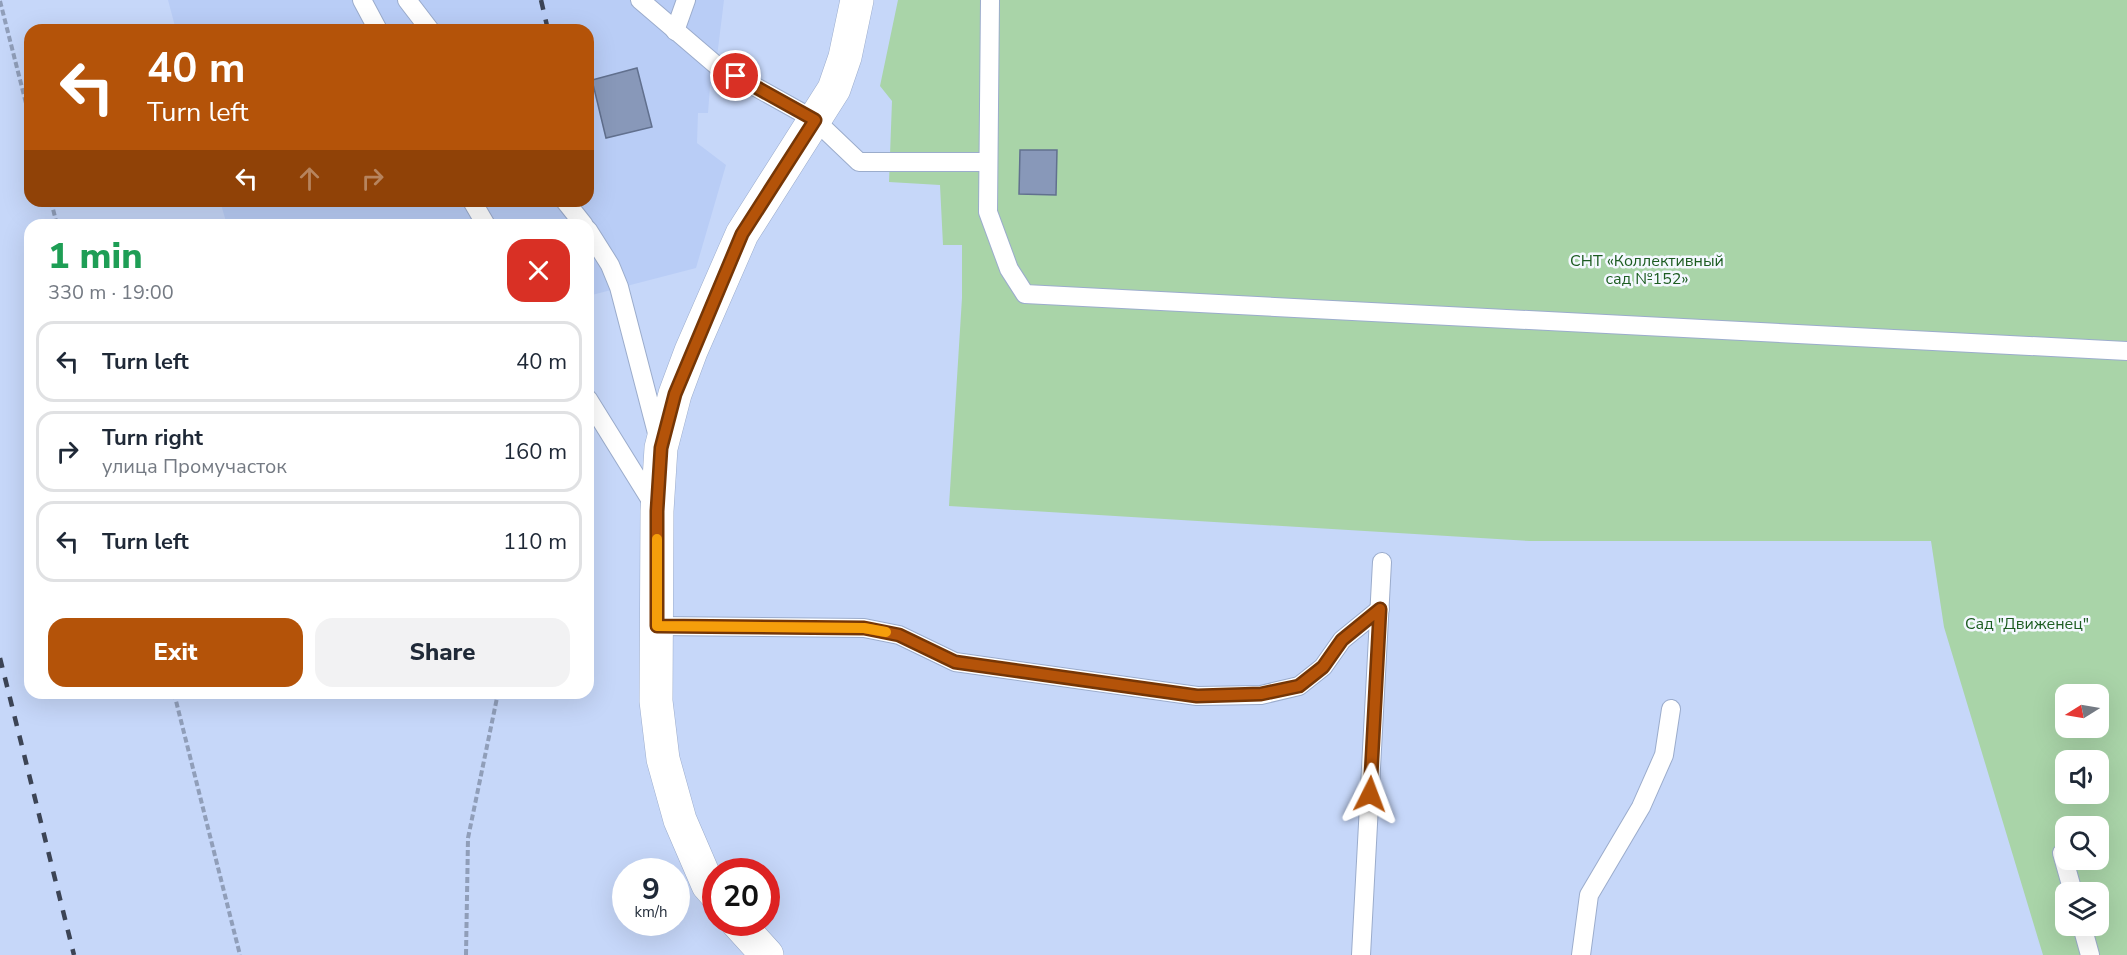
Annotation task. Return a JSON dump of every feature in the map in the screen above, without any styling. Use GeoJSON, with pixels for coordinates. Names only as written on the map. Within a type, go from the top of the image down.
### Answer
{"type":"FeatureCollection","features":[{"type":"Feature","properties":{"kind":"street"},"geometry":{"type":"LineString","coordinates":[[702,871],[680,820],[663,759],[656,701],[657,511],[661,448],[675,394],[691,351],[742,234],[834,89],[845,57],[857,0]]}},
{"type":"Feature","properties":{"kind":"street"},"geometry":{"type":"LineString","coordinates":[[750,936],[767,955]]}},
{"type":"Feature","properties":{"kind":"lane"},"geometry":{"type":"LineString","coordinates":[[362,0],[375,24]]}},
{"type":"Feature","properties":{"kind":"lane"},"geometry":{"type":"LineString","coordinates":[[407,0],[425,24]]}},
{"type":"Feature","properties":{"kind":"lane"},"geometry":{"type":"LineString","coordinates":[[640,0],[716,65],[815,120],[859,162],[988,162]]}},
{"type":"Feature","properties":{"kind":"lane"},"geometry":{"type":"LineString","coordinates":[[675,31],[686,0]]}},
{"type":"Feature","properties":{"kind":"lane"},"geometry":{"type":"LineString","coordinates":[[990,0],[988,212],[1009,269],[1025,294],[2127,351]]}},
{"type":"Feature","properties":{"kind":"lane"},"geometry":{"type":"LineString","coordinates":[[570,207],[579,219]]}},
{"type":"Feature","properties":{"kind":"lane"},"geometry":{"type":"LineString","coordinates":[[594,237],[610,265],[618,287],[661,448]]}},
{"type":"Feature","properties":{"kind":"lane"},"geometry":{"type":"LineString","coordinates":[[594,409],[657,511]]}},
{"type":"Feature","properties":{"kind":"lane"},"geometry":{"type":"LineString","coordinates":[[1361,955],[1382,562]]}},
{"type":"Feature","properties":{"kind":"lane"},"geometry":{"type":"LineString","coordinates":[[657,626],[864,628],[899,635],[955,662],[1197,696],[1250,695],[1299,686],[1323,667],[1342,640],[1380,609]]}},
{"type":"Feature","properties":{"kind":"lane"},"geometry":{"type":"LineString","coordinates":[[1581,955],[1589,895],[1641,807],[1664,755],[1671,709]]}},
{"type":"Feature","properties":{"kind":"lane"},"geometry":{"type":"LineString","coordinates":[[2085,936],[2090,955]]}},
{"type":"Feature","properties":{"kind":"path"},"geometry":{"type":"LineString","coordinates":[[0,1],[24,95]]}},
{"type":"Feature","properties":{"kind":"path"},"geometry":{"type":"LineString","coordinates":[[176,699],[240,955]]}},
{"type":"Feature","properties":{"kind":"path"},"geometry":{"type":"LineString","coordinates":[[466,955],[468,838],[497,699]]}},
{"type":"Feature","properties":{"kind":"shaded area"},"geometry":{"type":"Polygon","coordinates":[[[168,0],[724,0],[716,65],[710,86],[708,113],[698,113],[697,143],[726,165],[696,268],[594,294],[594,219],[225,219],[222,207],[594,207],[594,24],[174,24],[168,0]]]}},
{"type":"Feature","properties":{"kind":"green space","name":"СНТ «Коллективный сад №152»"},"geometry":{"type":"Polygon","coordinates":[[[898,0],[2127,0],[2127,955],[2043,955],[1944,627],[1931,541],[1530,541],[949,506],[962,298],[962,245],[943,245],[940,185],[889,182],[892,101],[880,86],[898,0]]]}},
{"type":"Feature","properties":{"kind":"building"},"geometry":{"type":"Polygon","coordinates":[[[637,68],[652,127],[606,138],[594,79],[637,68]]]}},
{"type":"Feature","properties":{"kind":"building"},"geometry":{"type":"Polygon","coordinates":[[[1020,150],[1057,150],[1056,195],[1019,194],[1020,150]]]}},
{"type":"Feature","properties":{"kind":"railway"},"geometry":{"type":"LineString","coordinates":[[541,0],[547,24]]}},
{"type":"Feature","properties":{"kind":"railway"},"geometry":{"type":"LineString","coordinates":[[0,658],[74,955]]}},
{"type":"Feature","properties":{"kind":"slow traffic"},"geometry":{"type":"LineString","coordinates":[[657,539],[657,626],[864,628],[886,632]]}},
{"type":"Feature","properties":{"kind":"route"},"geometry":{"type":"LineString","coordinates":[[736,76],[815,120],[742,234],[691,351],[675,394],[661,448],[657,511],[657,626],[864,628],[899,635],[955,662],[1197,696],[1261,694],[1299,686],[1323,667],[1342,640],[1380,609],[1370,794]]}},
{"type":"Feature","properties":{"kind":"park label","name":"Сад \"Движенец\""},"geometry":{"type":"Point","coordinates":[2027,624]}}]}
